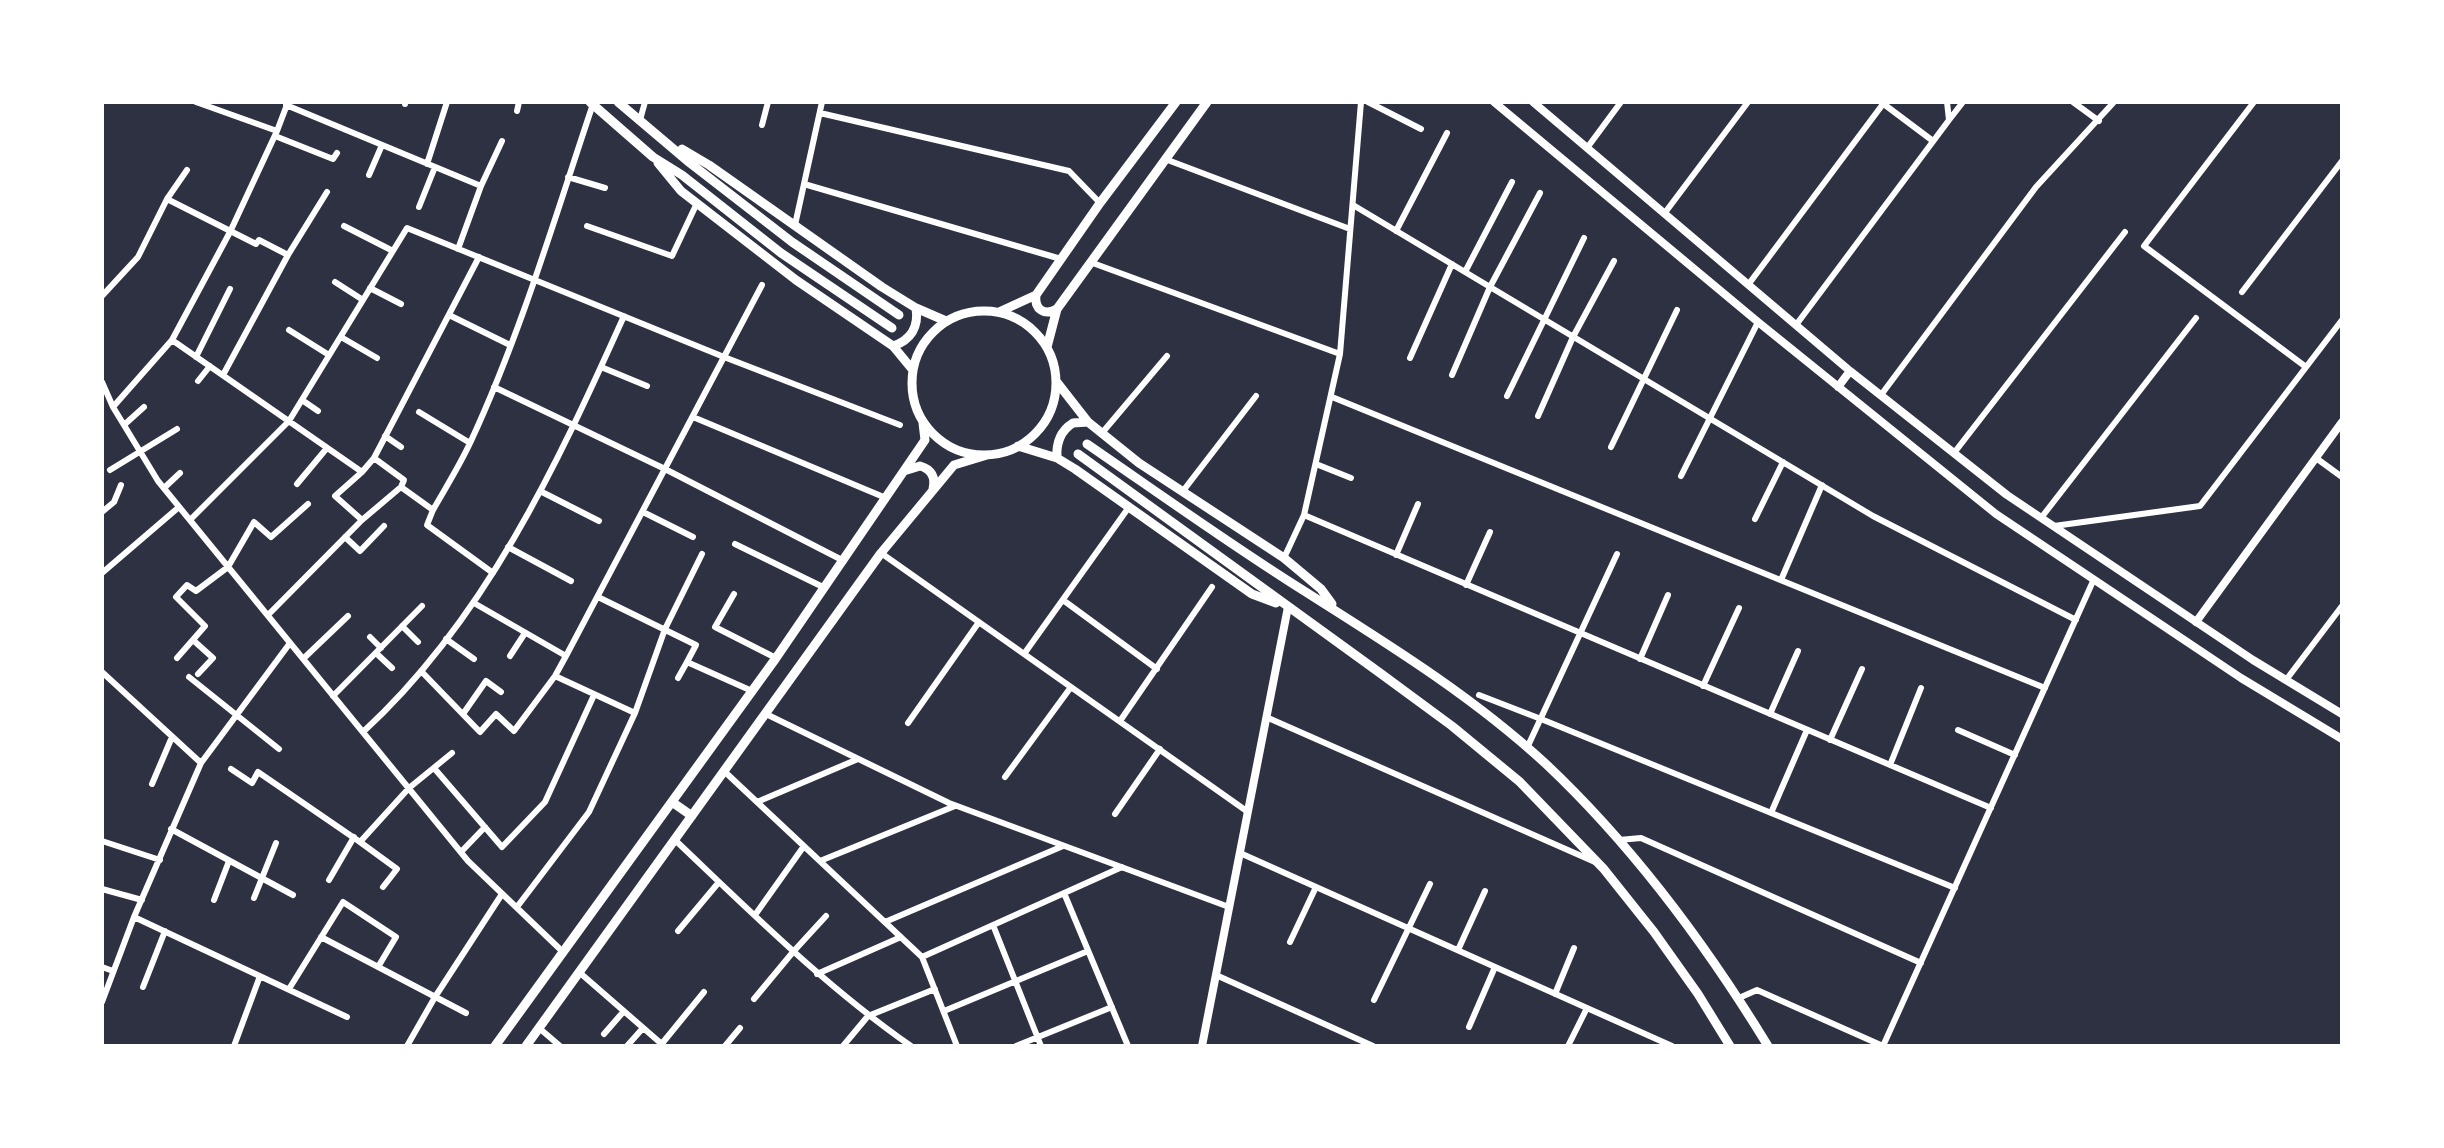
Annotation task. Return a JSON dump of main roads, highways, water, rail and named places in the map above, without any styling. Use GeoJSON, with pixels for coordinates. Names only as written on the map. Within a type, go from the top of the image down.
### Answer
{"type":"FeatureCollection","features":[{"type":"Feature","properties":{"kind":"main road"},"geometry":{"type":"LineString","coordinates":[[618,102],[690,163],[792,242],[898,315]]}},
{"type":"Feature","properties":{"kind":"main road"},"geometry":{"type":"LineString","coordinates":[[1057,309],[1044,312],[1038,309],[1035,302],[1036,295],[1100,203],[1176,102]]}},
{"type":"Feature","properties":{"kind":"main road"},"geometry":{"type":"LineString","coordinates":[[1047,347],[1057,309],[1207,102]]}},
{"type":"Feature","properties":{"kind":"main road"},"geometry":{"type":"LineString","coordinates":[[1494,102],[1758,322],[1996,514],[2241,678],[2342,739]]}},
{"type":"Feature","properties":{"kind":"main road"},"geometry":{"type":"LineString","coordinates":[[1533,102],[1850,371],[2007,495],[2196,622],[2342,714]]}},
{"type":"Feature","properties":{"kind":"main road"},"geometry":{"type":"LineString","coordinates":[[591,103],[651,154],[682,175],[781,253],[892,328]]}},
{"type":"Feature","properties":{"kind":"main road"},"geometry":{"type":"LineString","coordinates":[[665,140],[709,165],[882,287],[916,308],[946,321]]}},
{"type":"Feature","properties":{"kind":"main road"},"geometry":{"type":"LineString","coordinates":[[651,154],[681,190],[796,280],[893,346],[912,369]]}},
{"type":"Feature","properties":{"kind":"main road"},"geometry":{"type":"LineString","coordinates":[[999,312],[1036,295]]}},
{"type":"Feature","properties":{"kind":"main road"},"geometry":{"type":"LineString","coordinates":[[893,346],[901,343],[913,332],[916,325],[916,308]]}},
{"type":"Feature","properties":{"kind":"main road"},"geometry":{"type":"LineString","coordinates":[[526,1046],[881,553],[933,489],[954,465],[1018,446],[1034,434],[1046,419],[1054,400],[1056,381],[1054,363],[1047,347],[1035,331],[1018,319],[999,312],[981,310],[963,313],[946,321],[930,334],[919,350],[912,369],[911,387],[915,406],[923,423],[940,441],[962,452],[987,455]]}},
{"type":"Feature","properties":{"kind":"main road"},"geometry":{"type":"LineString","coordinates":[[1838,387],[1850,371]]}},
{"type":"Feature","properties":{"kind":"main road"},"geometry":{"type":"LineString","coordinates":[[1056,381],[1088,422],[1138,463],[1284,558],[1321,589],[1335,609]]}},
{"type":"Feature","properties":{"kind":"main road"},"geometry":{"type":"LineString","coordinates":[[1057,459],[1056,446],[1062,434],[1073,423],[1088,422]]}},
{"type":"Feature","properties":{"kind":"main road"},"geometry":{"type":"LineString","coordinates":[[495,1046],[844,561],[925,440],[923,423]]}},
{"type":"Feature","properties":{"kind":"main road"},"geometry":{"type":"LineString","coordinates":[[1087,444],[1227,541],[1454,688],[1527,748],[1598,816],[1680,912],[1739,998],[1768,1046]]}},
{"type":"Feature","properties":{"kind":"main road"},"geometry":{"type":"LineString","coordinates":[[1018,446],[1057,459],[1252,594],[1288,607]]}},
{"type":"Feature","properties":{"kind":"main road"},"geometry":{"type":"LineString","coordinates":[[1078,454],[1452,726],[1520,782],[1598,863],[1654,932],[1698,994],[1730,1046]]}},
{"type":"Feature","properties":{"kind":"main road"},"geometry":{"type":"LineString","coordinates":[[905,471],[920,466],[929,470],[934,479],[933,489]]}},
{"type":"Feature","properties":{"kind":"main road"},"geometry":{"type":"LineString","coordinates":[[672,802],[692,816]]}}]}
